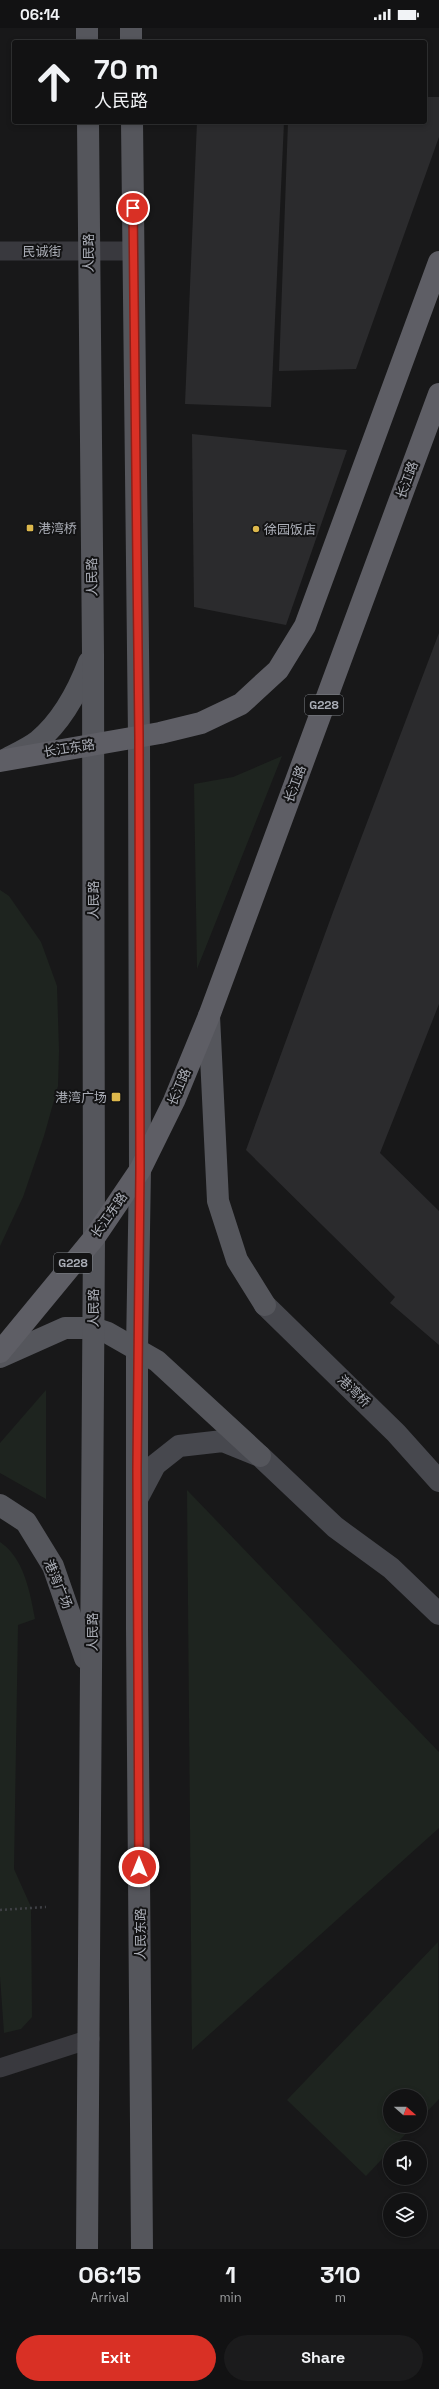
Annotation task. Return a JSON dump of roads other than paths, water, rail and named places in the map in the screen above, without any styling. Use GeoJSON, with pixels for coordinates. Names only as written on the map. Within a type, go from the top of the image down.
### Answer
{"type":"FeatureCollection","features":[{"type":"Feature","properties":{"kind":"highway"},"geometry":{"type":"LineString","coordinates":[[139,737],[201,723],[241,704],[278,670],[305,626],[439,262]]}},
{"type":"Feature","properties":{"kind":"highway","name":"长江路"},"geometry":{"type":"LineString","coordinates":[[140,1170],[174,1101],[209,1016],[439,394]]}},
{"type":"Feature","properties":{"kind":"highway","name":"长江东路"},"geometry":{"type":"LineString","coordinates":[[4,760],[139,737]]}},
{"type":"Feature","properties":{"kind":"highway","name":"长江东路"},"geometry":{"type":"LineString","coordinates":[[0,1352],[94,1238],[140,1170]]}},
{"type":"Feature","properties":{"kind":"main road"},"geometry":{"type":"LineString","coordinates":[[87,28],[87,40]]}},
{"type":"Feature","properties":{"kind":"main road"},"geometry":{"type":"LineString","coordinates":[[131,28],[132,40]]}},
{"type":"Feature","properties":{"kind":"main road","name":"人民路"},"geometry":{"type":"LineString","coordinates":[[88,124],[93,654],[94,1238],[92,1679]]}},
{"type":"Feature","properties":{"kind":"main road"},"geometry":{"type":"LineString","coordinates":[[132,124],[139,737],[140,1170],[137,1350],[137,1499]]}},
{"type":"Feature","properties":{"kind":"main road"},"geometry":{"type":"LineString","coordinates":[[4,760],[37,742],[62,715],[80,686],[93,654]]}},
{"type":"Feature","properties":{"kind":"main road","name":"港湾桥"},"geometry":{"type":"LineString","coordinates":[[209,1016],[218,1201],[237,1260],[265,1305],[396,1433],[439,1481]]}},
{"type":"Feature","properties":{"kind":"main road"},"geometry":{"type":"LineString","coordinates":[[0,1357],[65,1328],[93,1328],[108,1333],[157,1361],[335,1527],[390,1568],[439,1614]]}},
{"type":"Feature","properties":{"kind":"main road"},"geometry":{"type":"LineString","coordinates":[[137,1499],[156,1465],[179,1446],[223,1441],[260,1456]]}},
{"type":"Feature","properties":{"kind":"main road","name":"人民东路"},"geometry":{"type":"LineString","coordinates":[[137,1499],[142,2249]]}},
{"type":"Feature","properties":{"kind":"main road","name":"港湾广场"},"geometry":{"type":"LineString","coordinates":[[0,1505],[26,1522],[53,1566],[72,1614],[92,1679]]}},
{"type":"Feature","properties":{"kind":"main road"},"geometry":{"type":"LineString","coordinates":[[87,2249],[92,1679]]}},
{"type":"Feature","properties":{"kind":"lane","name":"民诚街"},"geometry":{"type":"LineString","coordinates":[[0,251],[133,251]]}},
{"type":"Feature","properties":{"kind":"lane"},"geometry":{"type":"LineString","coordinates":[[0,2068],[90,2039]]}},
{"type":"Feature","properties":{"kind":"place","name":"港湾桥"},"geometry":{"type":"Point","coordinates":[30,528]}},
{"type":"Feature","properties":{"kind":"place","name":"徐园饭店"},"geometry":{"type":"Point","coordinates":[256,529]}},
{"type":"Feature","properties":{"kind":"place","name":"港湾广场"},"geometry":{"type":"Point","coordinates":[116,1097]}}]}
